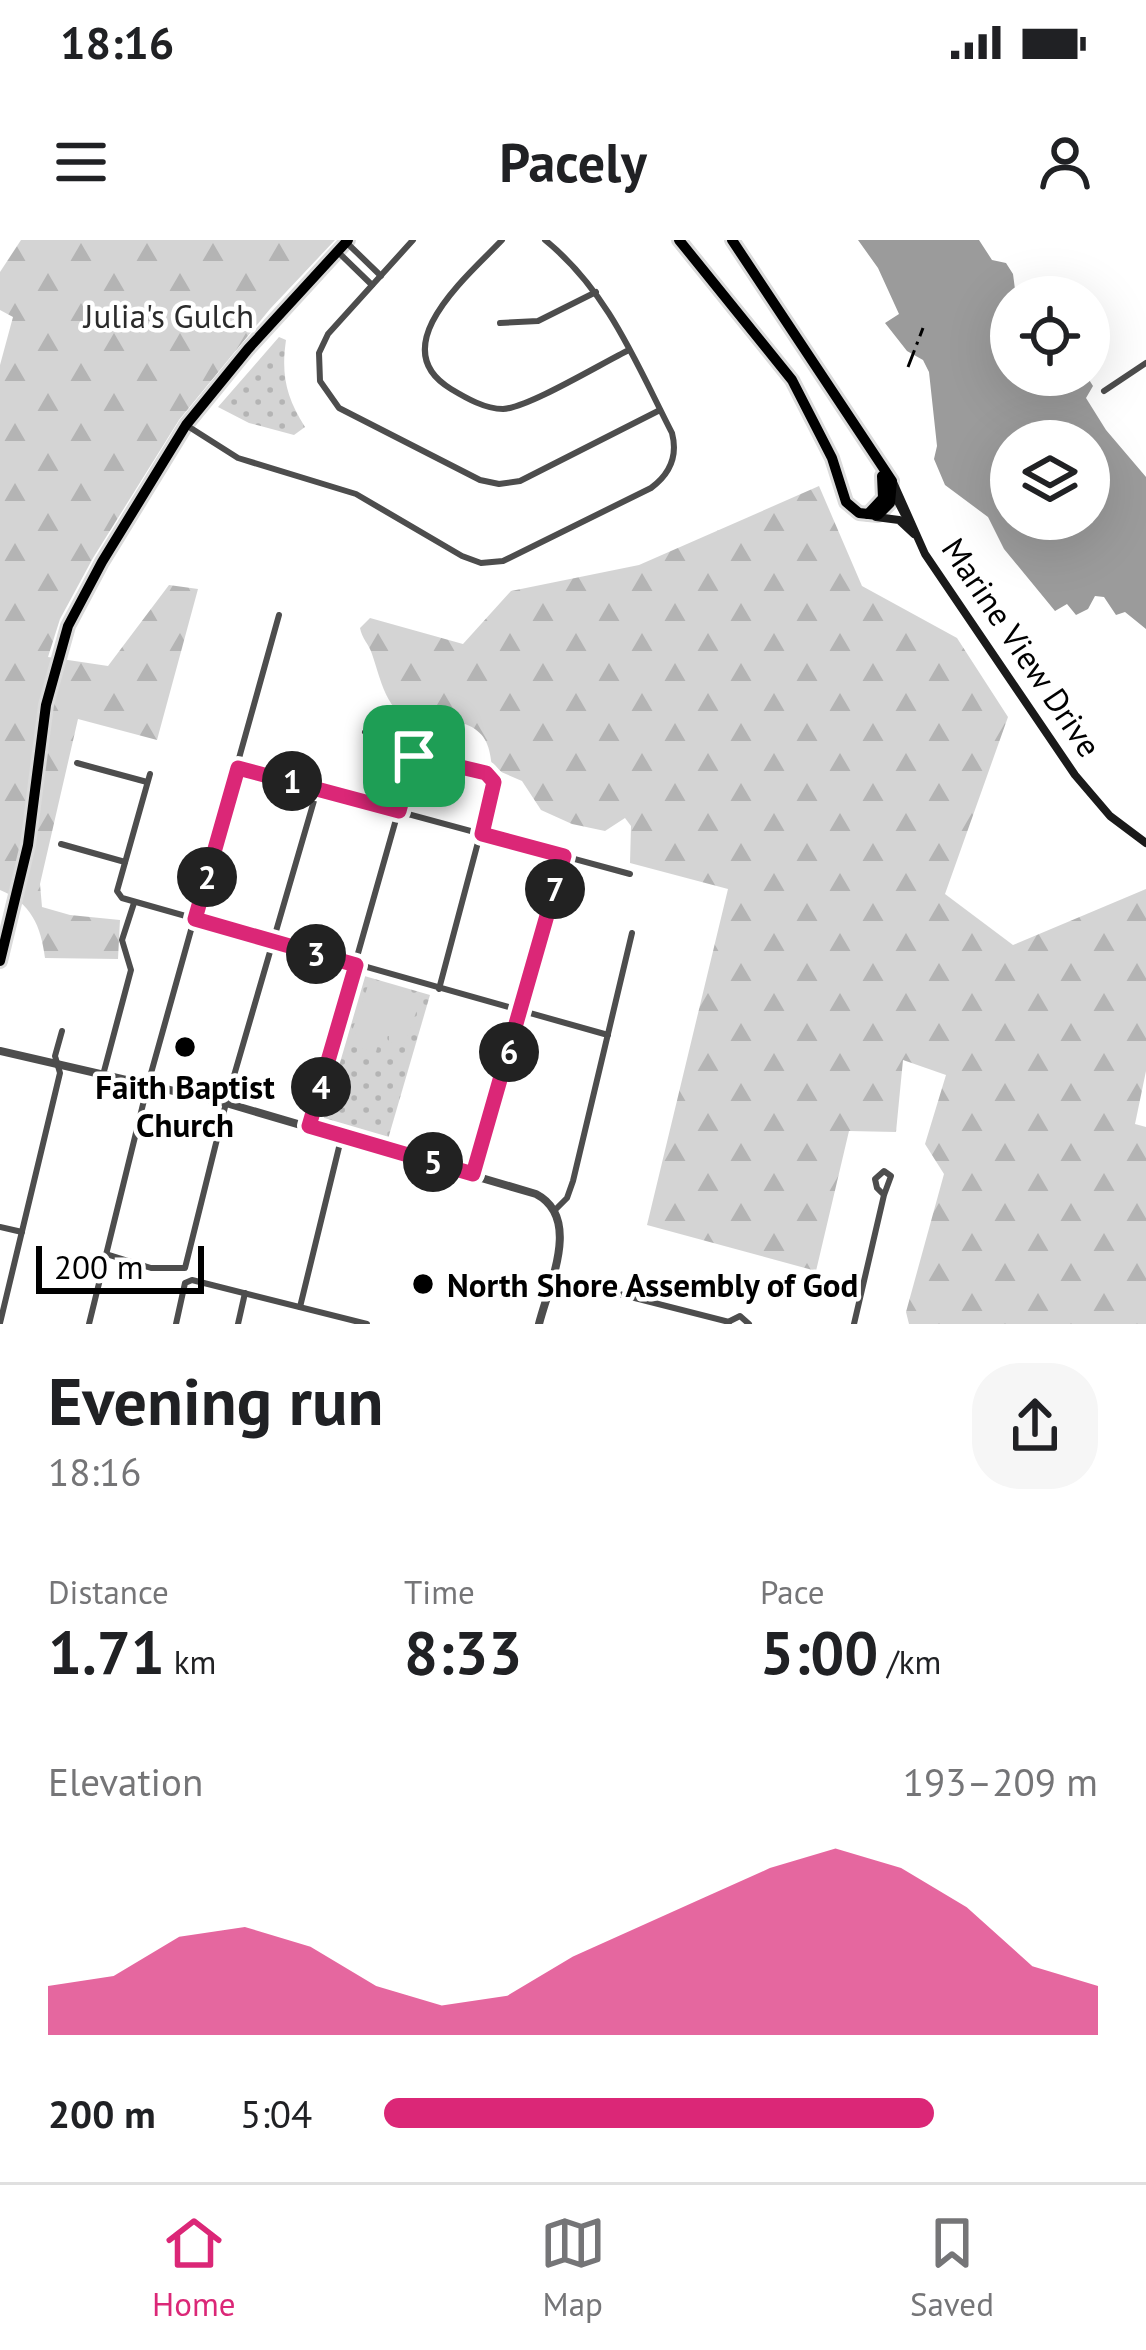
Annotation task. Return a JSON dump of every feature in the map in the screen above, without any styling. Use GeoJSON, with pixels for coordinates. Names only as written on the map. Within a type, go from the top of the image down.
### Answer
{"type":"FeatureCollection","features":[{"type":"Feature","properties":{"kind":"main road"},"geometry":{"type":"LineString","coordinates":[[679,240],[792,380],[832,458],[846,502],[855,511],[899,520],[913,531]]}},
{"type":"Feature","properties":{"kind":"main road","name":"Marine View Drive"},"geometry":{"type":"LineString","coordinates":[[728,240],[1075,775],[1111,816],[1146,843]]}},
{"type":"Feature","properties":{"kind":"main road"},"geometry":{"type":"LineString","coordinates":[[0,961],[26,859],[56,661],[68,626],[186,425],[344,244]]}},
{"type":"Feature","properties":{"kind":"main road"},"geometry":{"type":"LineString","coordinates":[[872,513],[889,483]]}},
{"type":"Feature","properties":{"kind":"main road"},"geometry":{"type":"LineString","coordinates":[[872,513],[894,509],[889,483]]}},
{"type":"Feature","properties":{"kind":"main road","name":"Marine View Drive"},"geometry":{"type":"LineString","coordinates":[[894,509],[913,531]]}},
{"type":"Feature","properties":{"kind":"street"},"geometry":{"type":"LineString","coordinates":[[413,240],[322,345],[318,367],[326,395],[349,413],[480,480],[499,484],[520,481],[660,410]]}},
{"type":"Feature","properties":{"kind":"street"},"geometry":{"type":"LineString","coordinates":[[502,240],[431,320],[427,357],[444,385],[481,404],[512,407],[629,350]]}},
{"type":"Feature","properties":{"kind":"street"},"geometry":{"type":"LineString","coordinates":[[186,425],[238,458],[356,494],[462,556],[489,564],[503,562],[656,484],[670,468],[674,447],[660,410],[596,292],[545,240]]}},
{"type":"Feature","properties":{"kind":"street"},"geometry":{"type":"LineString","coordinates":[[344,244],[381,276]]}},
{"type":"Feature","properties":{"kind":"street"},"geometry":{"type":"LineString","coordinates":[[344,244],[373,285]]}},
{"type":"Feature","properties":{"kind":"street"},"geometry":{"type":"LineString","coordinates":[[500,323],[538,321],[596,292]]}},
{"type":"Feature","properties":{"kind":"street"},"geometry":{"type":"LineString","coordinates":[[1110,387],[1146,363]]}},
{"type":"Feature","properties":{"kind":"street"},"geometry":{"type":"LineString","coordinates":[[89,1324],[148,1084],[279,615]]}},
{"type":"Feature","properties":{"kind":"street"},"geometry":{"type":"LineString","coordinates":[[365,732],[414,756],[486,773],[494,782],[439,989]]}},
{"type":"Feature","properties":{"kind":"street"},"geometry":{"type":"LineString","coordinates":[[309,1126],[414,756]]}},
{"type":"Feature","properties":{"kind":"street"},"geometry":{"type":"LineString","coordinates":[[77,763],[148,778],[118,894],[134,903],[608,1035]]}},
{"type":"Feature","properties":{"kind":"street"},"geometry":{"type":"LineString","coordinates":[[238,768],[631,874]]}},
{"type":"Feature","properties":{"kind":"street"},"geometry":{"type":"LineString","coordinates":[[106,1254],[152,1268],[185,1268],[226,1103],[318,787]]}},
{"type":"Feature","properties":{"kind":"street"},"geometry":{"type":"LineString","coordinates":[[62,844],[125,862]]}},
{"type":"Feature","properties":{"kind":"street"},"geometry":{"type":"LineString","coordinates":[[473,1174],[564,856]]}},
{"type":"Feature","properties":{"kind":"street"},"geometry":{"type":"LineString","coordinates":[[103,1075],[131,970],[122,940],[134,903]]}},
{"type":"Feature","properties":{"kind":"street"},"geometry":{"type":"LineString","coordinates":[[556,1209],[570,1190],[632,933]]}},
{"type":"Feature","properties":{"kind":"street"},"geometry":{"type":"LineString","coordinates":[[0,1323],[60,1073],[55,1056],[62,1031]]}},
{"type":"Feature","properties":{"kind":"street"},"geometry":{"type":"LineString","coordinates":[[0,1051],[226,1103],[536,1194],[556,1209],[561,1220],[539,1324]]}},
{"type":"Feature","properties":{"kind":"street"},"geometry":{"type":"LineString","coordinates":[[300,1306],[342,1135]]}},
{"type":"Feature","properties":{"kind":"street"},"geometry":{"type":"LineString","coordinates":[[854,1324],[884,1195]]}},
{"type":"Feature","properties":{"kind":"street"},"geometry":{"type":"LineString","coordinates":[[0,1227],[22,1232]]}},
{"type":"Feature","properties":{"kind":"street"},"geometry":{"type":"LineString","coordinates":[[176,1324],[186,1280],[367,1324]]}},
{"type":"Feature","properties":{"kind":"street"},"geometry":{"type":"LineString","coordinates":[[238,1324],[245,1293]]}},
{"type":"Feature","properties":{"kind":"street"},"geometry":{"type":"LineString","coordinates":[[619,1294],[729,1323],[740,1316],[749,1324]]}},
{"type":"Feature","properties":{"kind":"street"},"geometry":{"type":"LineString","coordinates":[[326,1324],[328,1314]]}},
{"type":"Feature","properties":{"kind":"green space","name":"Julia's Gulch"},"geometry":{"type":"Polygon","coordinates":[[[21,240],[335,240],[270,309],[179,420],[93,558],[60,619],[48,657],[108,666],[169,585],[198,589],[157,740],[78,719],[40,884],[42,907],[120,920],[118,959],[45,958],[33,917],[0,890],[0,365],[13,317],[0,310],[0,272],[21,240]]]}},
{"type":"Feature","properties":{"kind":"green space"},"geometry":{"type":"Polygon","coordinates":[[[279,337],[286,340],[289,396],[305,427],[294,435],[249,423],[218,407],[279,337]]]}},
{"type":"Feature","properties":{"kind":"green space"},"geometry":{"type":"Polygon","coordinates":[[[819,486],[862,586],[957,638],[1008,717],[945,894],[1013,945],[1146,889],[1146,1071],[1135,1124],[1146,1127],[1146,1324],[909,1324],[906,1312],[944,1174],[925,1144],[946,1075],[903,1060],[896,1132],[849,1131],[816,1271],[647,1225],[728,889],[630,863],[631,826],[625,818],[605,831],[572,824],[541,810],[522,781],[492,768],[488,747],[478,731],[465,724],[437,727],[403,716],[384,689],[361,632],[370,618],[463,644],[511,591],[639,565],[819,486]]]}},
{"type":"Feature","properties":{"kind":"green space"},"geometry":{"type":"Polygon","coordinates":[[[361,975],[430,995],[388,1139],[319,1119],[361,975]]]}},
{"type":"Feature","properties":{"kind":"green space"},"geometry":{"type":"Polygon","coordinates":[[[370,980],[422,997],[403,1047],[389,1042],[389,1036],[380,1036],[376,1052],[353,1046],[356,1033],[352,1031],[370,980]]]}},
{"type":"Feature","properties":{"kind":"shaded area"},"geometry":{"type":"Polygon","coordinates":[[[858,240],[979,240],[992,260],[1006,263],[1013,276],[990,276],[990,396],[1087,396],[1100,420],[990,420],[990,521],[945,485],[934,459],[937,446],[929,372],[885,323],[899,314],[878,268],[858,240]]]}},
{"type":"Feature","properties":{"kind":"shaded area"},"geometry":{"type":"Polygon","coordinates":[[[1110,435],[1146,477],[1146,629],[1125,612],[1116,615],[1104,597],[1095,596],[1088,609],[1076,615],[1067,604],[1055,611],[1000,540],[1110,540],[1110,435]]]}},
{"type":"Feature","properties":{"kind":"railway"},"geometry":{"type":"LineString","coordinates":[[908,367],[923,328]]}},
{"type":"Feature","properties":{"kind":"place","name":"Faith Baptist Church"},"geometry":{"type":"Point","coordinates":[185,1047]}},
{"type":"Feature","properties":{"kind":"place","name":"North Shore Assembly of God"},"geometry":{"type":"Point","coordinates":[423,1284]}},
{"type":"Feature","properties":{"kind":"route"},"geometry":{"type":"LineString","coordinates":[[414,756],[486,773],[494,782],[482,834],[564,856],[473,1174],[309,1126],[356,965],[195,919],[238,768],[399,811],[414,756]]}}]}
